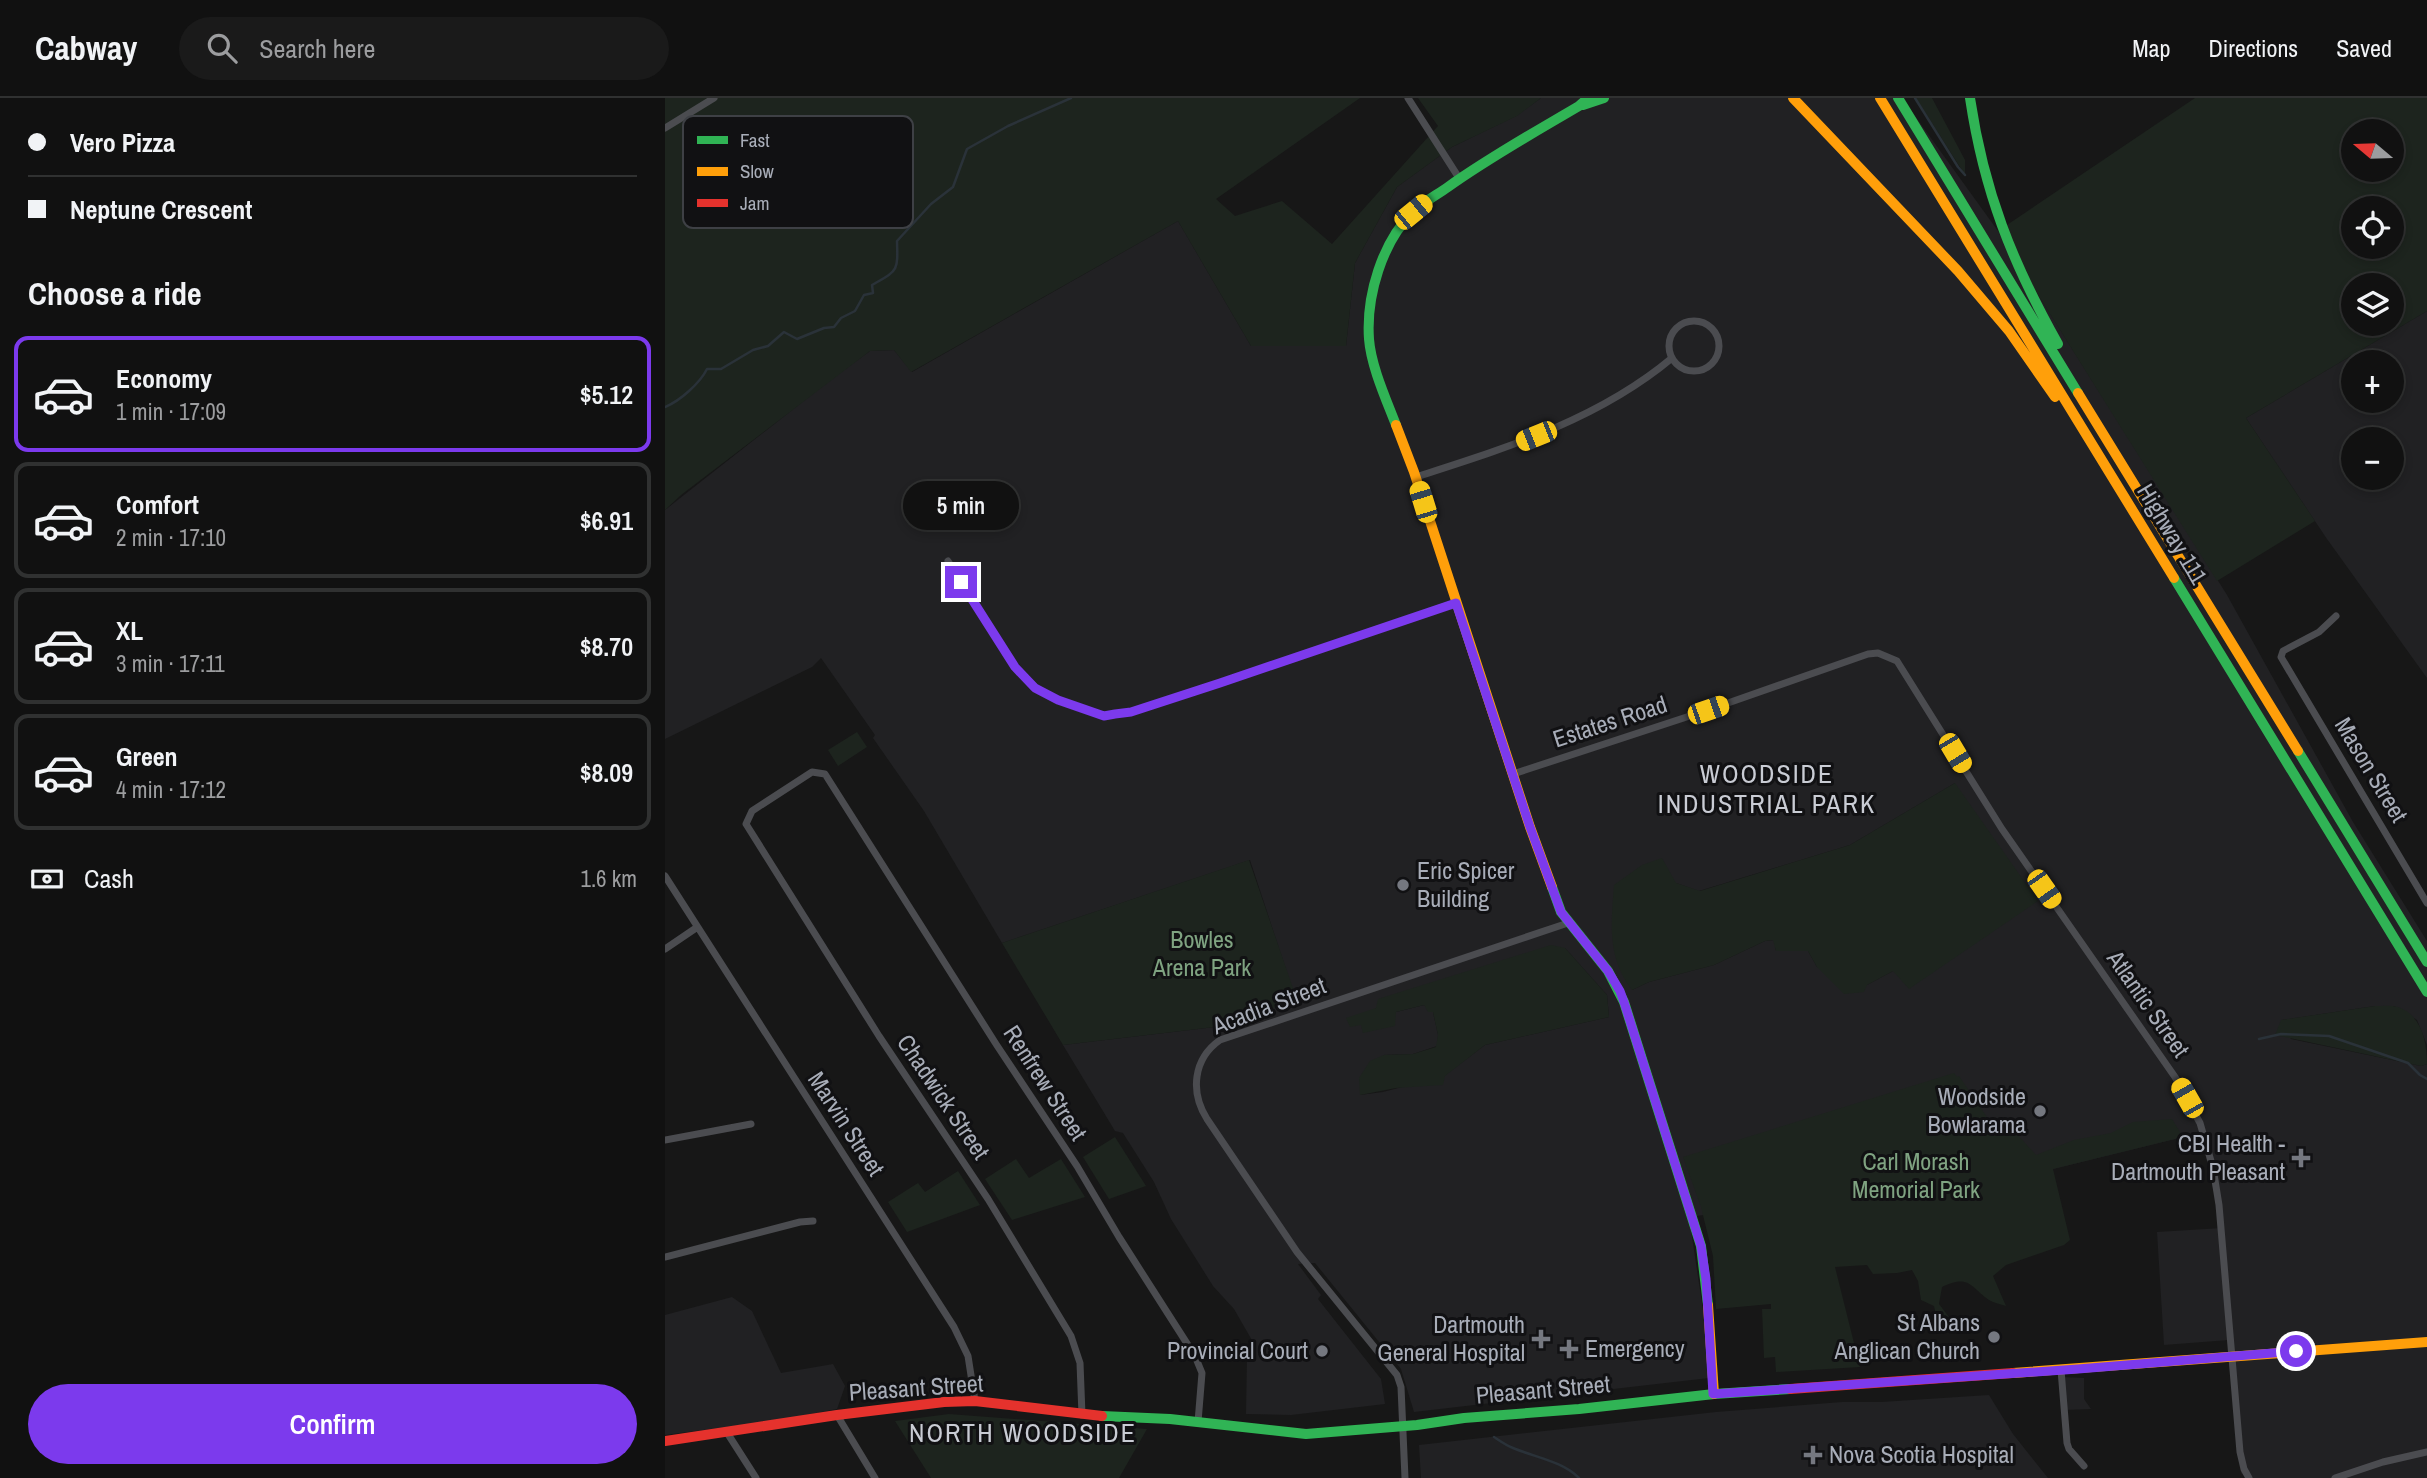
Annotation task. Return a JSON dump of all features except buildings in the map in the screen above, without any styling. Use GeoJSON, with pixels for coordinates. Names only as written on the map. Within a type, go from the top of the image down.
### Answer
{"type":"FeatureCollection","features":[{"type":"Feature","properties":{"kind":"main road"},"geometry":{"type":"LineString","coordinates":[[1588,98],[1459,178],[1413,212],[1403,224],[1383,257],[1371,293],[1369,317],[1373,360],[1416,477],[1553,890],[1568,923],[1608,971],[1620,991],[1701,1246],[1706,1279],[1713,1394]]}},
{"type":"Feature","properties":{"kind":"main road"},"geometry":{"type":"LineString","coordinates":[[1579,106],[1604,98]]}},
{"type":"Feature","properties":{"kind":"main road"},"geometry":{"type":"LineString","coordinates":[[1793,98],[1983,300],[2087,441],[2103,470],[2116,483]]}},
{"type":"Feature","properties":{"kind":"main road","name":"Highway 111"},"geometry":{"type":"LineString","coordinates":[[1880,98],[2427,992]]}},
{"type":"Feature","properties":{"kind":"main road","name":"Highway 111"},"geometry":{"type":"LineString","coordinates":[[1898,98],[2427,962]]}},
{"type":"Feature","properties":{"kind":"main road"},"geometry":{"type":"LineString","coordinates":[[1970,98],[1984,178],[2011,254],[2045,321],[2181,561]]}},
{"type":"Feature","properties":{"kind":"main road","name":"Pleasant Street"},"geometry":{"type":"LineString","coordinates":[[665,1441],[944,1402],[975,1401],[1082,1415],[1198,1422],[1306,1434],[1713,1394],[2427,1342]]}},
{"type":"Feature","properties":{"kind":"street"},"geometry":{"type":"LineString","coordinates":[[685,116],[714,98]]}},
{"type":"Feature","properties":{"kind":"street"},"geometry":{"type":"LineString","coordinates":[[1409,98],[1459,178]]}},
{"type":"Feature","properties":{"kind":"street"},"geometry":{"type":"LineString","coordinates":[[665,128],[683,117]]}},
{"type":"Feature","properties":{"kind":"street"},"geometry":{"type":"LineString","coordinates":[[1698,320],[1714,330],[1720,348],[1711,365],[1692,372],[1676,365],[1672,358],[1668,342],[1679,325],[1698,320]]}},
{"type":"Feature","properties":{"kind":"street"},"geometry":{"type":"LineString","coordinates":[[1416,477],[1519,443],[1596,410],[1649,378],[1672,358]]}},
{"type":"Feature","properties":{"kind":"street"},"geometry":{"type":"LineString","coordinates":[[948,561],[1015,667],[1035,688],[1058,700],[1104,716],[1131,712],[1456,603]]}},
{"type":"Feature","properties":{"kind":"street","name":"Mason Street"},"geometry":{"type":"LineString","coordinates":[[2336,616],[2319,632],[2283,651],[2281,657],[2427,903]]}},
{"type":"Feature","properties":{"kind":"street","name":"Estates Road"},"geometry":{"type":"LineString","coordinates":[[1513,775],[1868,654],[1878,653]]}},
{"type":"Feature","properties":{"kind":"street","name":"Atlantic Street"},"geometry":{"type":"LineString","coordinates":[[1878,653],[1891,657],[1901,665],[2003,829],[2165,1062],[2200,1123],[2213,1168],[2219,1205],[2240,1452],[2249,1478]]}},
{"type":"Feature","properties":{"kind":"street","name":"Chadwick Street"},"geometry":{"type":"LineString","coordinates":[[825,774],[812,772],[752,811],[747,818],[748,829],[879,1037],[988,1199],[1071,1336],[1080,1363],[1082,1415]]}},
{"type":"Feature","properties":{"kind":"street","name":"Renfrew Street"},"geometry":{"type":"LineString","coordinates":[[825,774],[996,1044],[1077,1166],[1195,1356],[1202,1373],[1198,1422]]}},
{"type":"Feature","properties":{"kind":"street","name":"Marvin Street"},"geometry":{"type":"LineString","coordinates":[[665,876],[954,1327],[968,1356],[975,1401]]}},
{"type":"Feature","properties":{"kind":"street","name":"Acadia Street"},"geometry":{"type":"LineString","coordinates":[[1405,1478],[1401,1387],[1397,1375],[1297,1252],[1207,1119],[1196,1094],[1195,1083],[1199,1066],[1207,1051],[1220,1040],[1568,923]]}},
{"type":"Feature","properties":{"kind":"street"},"geometry":{"type":"LineString","coordinates":[[665,949],[696,928]]}},
{"type":"Feature","properties":{"kind":"street"},"geometry":{"type":"LineString","coordinates":[[665,1140],[751,1124]]}},
{"type":"Feature","properties":{"kind":"street"},"geometry":{"type":"LineString","coordinates":[[665,1257],[800,1222],[813,1221]]}},
{"type":"Feature","properties":{"kind":"street"},"geometry":{"type":"LineString","coordinates":[[2061,1370],[2067,1443],[2084,1466]]}},
{"type":"Feature","properties":{"kind":"street"},"geometry":{"type":"LineString","coordinates":[[837,1416],[875,1478]]}},
{"type":"Feature","properties":{"kind":"street"},"geometry":{"type":"LineString","coordinates":[[726,1431],[756,1478]]}},
{"type":"Feature","properties":{"kind":"street"},"geometry":{"type":"LineString","coordinates":[[2335,1478],[2383,1462],[2427,1452]]}},
{"type":"Feature","properties":{"kind":"shaded area"},"geometry":{"type":"Polygon","coordinates":[[[1541,98],[1902,98],[1998,231],[2227,595],[2353,822],[2427,941],[2427,1045],[2417,1020],[2394,1006],[2375,1006],[2282,1020],[2291,1039],[2421,1066],[2427,1064],[2427,1478],[2247,1478],[2241,1473],[2229,1340],[2164,1345],[2157,1232],[2222,1228],[2200,1131],[2053,1169],[1689,1217],[1703,1310],[1709,1378],[1414,1412],[1401,1369],[1315,1263],[1298,1264],[1321,1295],[1318,1299],[1381,1379],[1385,1404],[1291,1415],[1246,1414],[1247,1356],[1253,1342],[1234,1309],[1213,1286],[1171,1219],[1154,1182],[1123,1133],[1115,1131],[1063,1045],[1223,1026],[1295,997],[1250,860],[1002,943],[924,811],[821,658],[812,667],[665,739],[665,510],[834,377],[870,351],[894,350],[912,372],[1178,221],[1251,346],[1346,346],[1355,263],[1397,187],[1452,147],[1516,116],[1541,98]],[[1955,783],[1850,845],[1699,891],[1676,883],[1632,990],[1649,982],[1714,965],[1765,941],[1774,940],[1776,951],[1808,951],[1817,967],[1867,985],[1893,971],[1955,783]],[[1565,948],[1376,1008],[1361,1024],[1424,1005],[1433,1012],[1438,1035],[1437,1046],[1413,1054],[1384,1055],[1360,1095],[1383,1092],[1444,1076],[1485,1045],[1609,1017],[1607,995],[1565,948]]]}},
{"type":"Feature","properties":{"kind":"shaded area"},"geometry":{"type":"Polygon","coordinates":[[[2427,311],[2427,678],[2327,539],[2246,418],[2341,362],[2341,413],[2404,413],[2404,350],[2361,350],[2385,336],[2404,336],[2404,325],[2427,311]]]}},
{"type":"Feature","properties":{"kind":"shaded area"},"geometry":{"type":"Polygon","coordinates":[[[732,1297],[752,1311],[781,1373],[833,1364],[845,1386],[837,1409],[779,1420],[665,1435],[665,1315],[732,1297]]]}},
{"type":"Feature","properties":{"kind":"shaded area"},"geometry":{"type":"Polygon","coordinates":[[[2062,1377],[2084,1378],[2084,1399],[2091,1409],[2064,1410],[2062,1377]]]}},
{"type":"Feature","properties":{"kind":"shaded area","name":"Nova Scotia Hospital"},"geometry":{"type":"Polygon","coordinates":[[[1989,1395],[2013,1434],[2048,1478],[1421,1478],[1419,1445],[1716,1412],[1842,1402],[1989,1395]]]}},
{"type":"Feature","properties":{"kind":"green space"},"geometry":{"type":"Polygon","coordinates":[[[665,98],[1360,98],[1216,199],[1235,216],[1282,201],[1332,244],[1438,126],[1418,98],[1541,98],[1517,116],[1452,147],[1397,187],[1355,263],[1346,346],[1251,346],[1178,221],[911,372],[894,350],[870,351],[665,510],[665,98]]]}},
{"type":"Feature","properties":{"kind":"green space"},"geometry":{"type":"Polygon","coordinates":[[[1916,98],[1932,98],[1965,160],[1965,175],[1916,98]]]}},
{"type":"Feature","properties":{"kind":"green space"},"geometry":{"type":"Polygon","coordinates":[[[2195,98],[2427,98],[2427,311],[2404,325],[2404,273],[2341,273],[2341,336],[2385,336],[2361,350],[2341,350],[2341,362],[2246,418],[2315,521],[2217,581],[1998,231],[2195,98]]]}},
{"type":"Feature","properties":{"kind":"green space"},"geometry":{"type":"Polygon","coordinates":[[[857,732],[867,747],[838,766],[828,750],[857,732]]]}},
{"type":"Feature","properties":{"kind":"green space"},"geometry":{"type":"Polygon","coordinates":[[[1955,783],[2038,901],[1909,989],[1893,971],[1867,985],[1864,992],[1844,994],[1817,967],[1808,951],[1776,951],[1773,940],[1765,941],[1714,965],[1649,982],[1632,990],[1624,978],[1618,965],[1613,940],[1614,885],[1642,865],[1662,858],[1676,883],[1700,891],[1850,845],[1955,783]]]}},
{"type":"Feature","properties":{"kind":"green space","name":"Bowles Arena Park"},"geometry":{"type":"Polygon","coordinates":[[[1249,860],[1295,994],[1292,1001],[1223,1026],[1063,1045],[1002,943],[1249,860]]]}},
{"type":"Feature","properties":{"kind":"green space"},"geometry":{"type":"Polygon","coordinates":[[[1551,945],[1565,948],[1607,995],[1609,1017],[1485,1045],[1445,1076],[1443,1085],[1396,1088],[1360,1095],[1359,1078],[1370,1061],[1384,1055],[1413,1054],[1436,1047],[1438,1035],[1433,1012],[1428,1012],[1424,1005],[1396,1012],[1395,1026],[1363,1033],[1361,1025],[1350,1027],[1346,1018],[1376,1008],[1378,999],[1551,945]]]}},
{"type":"Feature","properties":{"kind":"green space"},"geometry":{"type":"Polygon","coordinates":[[[2375,1006],[2398,1007],[2413,1016],[2424,1039],[2427,1064],[2421,1066],[2275,1035],[2281,1020],[2375,1006]]]}},
{"type":"Feature","properties":{"kind":"green space","name":"Carl Morash Memorial Park"},"geometry":{"type":"Polygon","coordinates":[[[1954,1073],[1959,1076],[1995,1129],[2002,1118],[2036,1155],[2074,1140],[2111,1133],[2133,1122],[2172,1119],[2183,1137],[2053,1169],[2070,1240],[2064,1245],[2006,1265],[1993,1276],[2006,1306],[1989,1300],[1969,1284],[1951,1283],[1942,1287],[1939,1304],[1952,1321],[1948,1327],[1936,1315],[1934,1306],[1921,1300],[1918,1281],[1912,1270],[1873,1274],[1867,1265],[1835,1267],[1860,1367],[1776,1372],[1775,1357],[1764,1358],[1762,1309],[1771,1309],[1771,1304],[1716,1309],[1713,1256],[1701,1207],[1683,1157],[1954,1073]]]}},
{"type":"Feature","properties":{"kind":"green space"},"geometry":{"type":"Polygon","coordinates":[[[1115,1137],[1146,1186],[1109,1199],[1083,1157],[1115,1137]]]}},
{"type":"Feature","properties":{"kind":"green space"},"geometry":{"type":"Polygon","coordinates":[[[1016,1159],[1029,1178],[1061,1159],[1085,1197],[1012,1220],[985,1179],[1016,1159]]]}},
{"type":"Feature","properties":{"kind":"green space"},"geometry":{"type":"Polygon","coordinates":[[[958,1171],[980,1205],[907,1232],[888,1202],[918,1183],[925,1192],[958,1171]]]}},
{"type":"Feature","properties":{"kind":"green space"},"geometry":{"type":"Polygon","coordinates":[[[949,1414],[1147,1429],[1119,1478],[931,1478],[895,1421],[949,1414]]]}},
{"type":"Feature","properties":{"kind":"waterway"},"geometry":{"type":"LineString","coordinates":[[913,224],[931,204],[953,187],[967,149],[1008,126],[1071,98]]}},
{"type":"Feature","properties":{"kind":"waterway"},"geometry":{"type":"LineString","coordinates":[[1915,98],[1965,175]]}},
{"type":"Feature","properties":{"kind":"waterway"},"geometry":{"type":"LineString","coordinates":[[665,407],[689,391],[707,369],[721,369],[753,350],[768,346],[784,332],[797,339],[824,328],[834,327],[841,318],[855,311],[864,295],[873,293],[872,285],[892,273],[897,259],[897,241],[909,228]]}},
{"type":"Feature","properties":{"kind":"waterway"},"geometry":{"type":"LineString","coordinates":[[2259,1039],[2281,1034],[2329,1036],[2408,1063],[2427,1079]]}},
{"type":"Feature","properties":{"kind":"waterway"},"geometry":{"type":"LineString","coordinates":[[1494,1437],[1511,1447],[1564,1467],[1579,1478]]}},
{"type":"Feature","properties":{"kind":"traffic: fast"},"geometry":{"type":"LineString","coordinates":[[1396,425],[1376,371],[1369,339],[1373,288],[1393,238],[1402,224],[1426,202],[1588,98]]}},
{"type":"Feature","properties":{"kind":"traffic: fast"},"geometry":{"type":"LineString","coordinates":[[1583,105],[1604,98]]}},
{"type":"Feature","properties":{"kind":"traffic: fast"},"geometry":{"type":"LineString","coordinates":[[1898,98],[2078,393]]}},
{"type":"Feature","properties":{"kind":"traffic: fast"},"geometry":{"type":"LineString","coordinates":[[1970,98],[1983,165],[2002,225],[2027,284],[2058,344]]}},
{"type":"Feature","properties":{"kind":"traffic: fast"},"geometry":{"type":"LineString","coordinates":[[2174,578],[2427,992]]}},
{"type":"Feature","properties":{"kind":"traffic: fast"},"geometry":{"type":"LineString","coordinates":[[2298,751],[2427,962]]}},
{"type":"Feature","properties":{"kind":"traffic: fast"},"geometry":{"type":"LineString","coordinates":[[1552,887],[1561,912],[1608,971],[1624,1002],[1701,1246],[1708,1305]]}},
{"type":"Feature","properties":{"kind":"traffic: fast"},"geometry":{"type":"LineString","coordinates":[[1102,1416],[1170,1419],[1306,1434],[1790,1389]]}},
{"type":"Feature","properties":{"kind":"traffic: slow"},"geometry":{"type":"LineString","coordinates":[[1793,98],[1958,271],[2009,331],[2055,397]]}},
{"type":"Feature","properties":{"kind":"traffic: slow"},"geometry":{"type":"LineString","coordinates":[[1880,98],[2174,578]]}},
{"type":"Feature","properties":{"kind":"traffic: slow"},"geometry":{"type":"LineString","coordinates":[[2078,393],[2298,751]]}},
{"type":"Feature","properties":{"kind":"traffic: slow"},"geometry":{"type":"LineString","coordinates":[[1396,425],[1552,887]]}},
{"type":"Feature","properties":{"kind":"traffic: slow"},"geometry":{"type":"LineString","coordinates":[[1708,1305],[1714,1394]]}},
{"type":"Feature","properties":{"kind":"traffic: slow"},"geometry":{"type":"LineString","coordinates":[[2013,1373],[2427,1342]]}},
{"type":"Feature","properties":{"kind":"traffic: jam"},"geometry":{"type":"LineString","coordinates":[[1790,1389],[2013,1373]]}},
{"type":"Feature","properties":{"kind":"traffic: jam"},"geometry":{"type":"LineString","coordinates":[[665,1441],[944,1402],[975,1401],[1102,1416]]}},
{"type":"Feature","properties":{"kind":"place","name":"Eric Spicer Building"},"geometry":{"type":"Point","coordinates":[1403,885]}},
{"type":"Feature","properties":{"kind":"place","name":"Woodside Bowlarama"},"geometry":{"type":"Point","coordinates":[2040,1111]}},
{"type":"Feature","properties":{"kind":"place","name":"CBI Health - Dartmouth Pleasant"},"geometry":{"type":"Point","coordinates":[2301,1158]}},
{"type":"Feature","properties":{"kind":"place","name":"St Albans Anglican Church"},"geometry":{"type":"Point","coordinates":[1994,1337]}},
{"type":"Feature","properties":{"kind":"place","name":"Dartmouth General Hospital"},"geometry":{"type":"Point","coordinates":[1541,1339]}},
{"type":"Feature","properties":{"kind":"place","name":"Emergency"},"geometry":{"type":"Point","coordinates":[1569,1349]}},
{"type":"Feature","properties":{"kind":"place","name":"Provincial Court"},"geometry":{"type":"Point","coordinates":[1322,1351]}},
{"type":"Feature","properties":{"kind":"place","name":"Nova Scotia Hospital"},"geometry":{"type":"Point","coordinates":[1813,1455]}},
{"type":"Feature","properties":{"kind":"district","name":"WOODSIDE INDUSTRIAL PARK"},"geometry":{"type":"Point","coordinates":[1767,789]}},
{"type":"Feature","properties":{"kind":"district","name":"NORTH WOODSIDE"},"geometry":{"type":"Point","coordinates":[1023,1433]}},
{"type":"Feature","properties":{"kind":"route"},"geometry":{"type":"LineString","coordinates":[[961,582],[1015,667],[1035,688],[1058,700],[1104,716],[1131,712],[1456,603],[1561,912],[1608,971],[1624,1002],[1701,1246],[1706,1279],[1713,1394],[2296,1351]]}}]}
